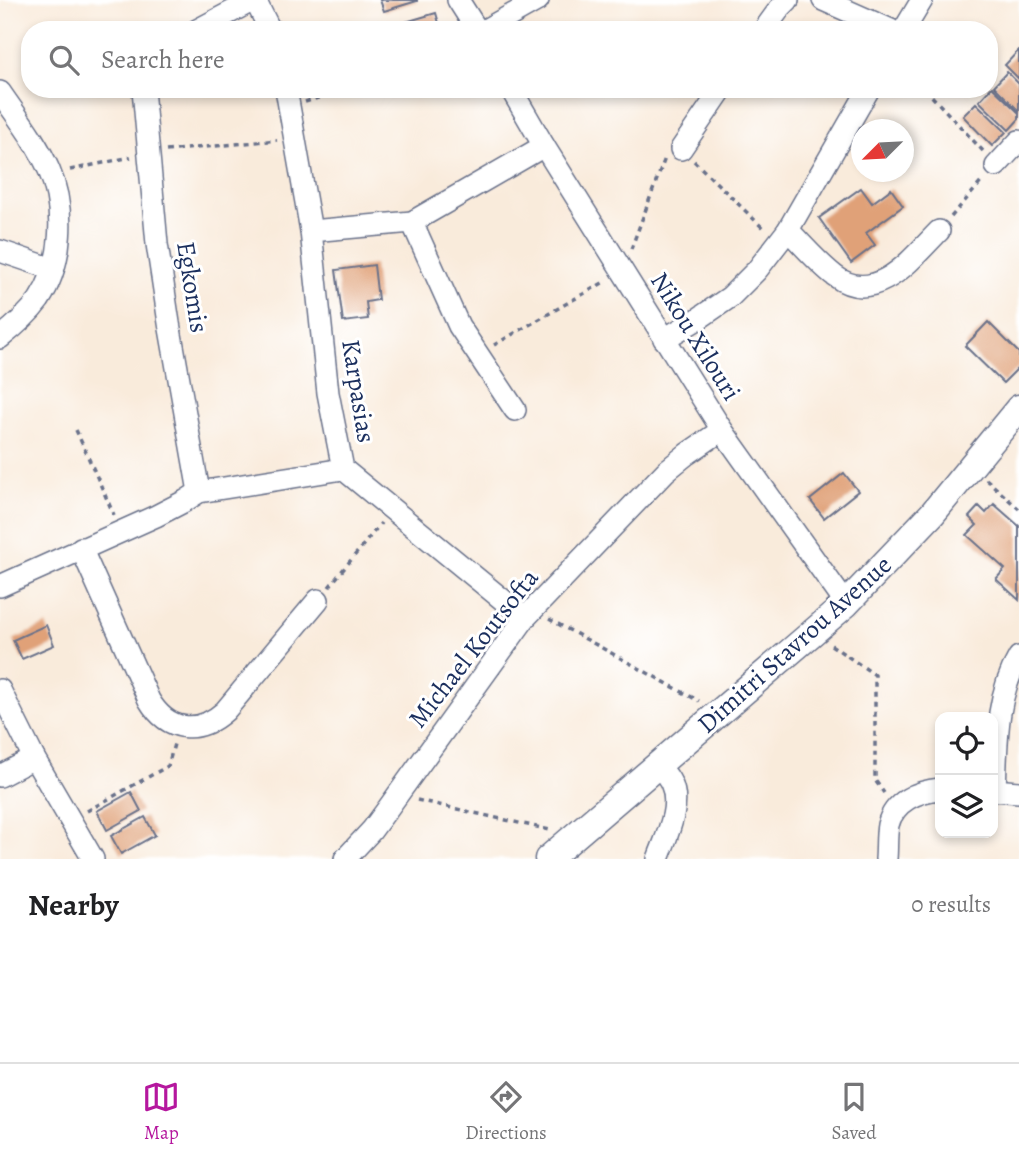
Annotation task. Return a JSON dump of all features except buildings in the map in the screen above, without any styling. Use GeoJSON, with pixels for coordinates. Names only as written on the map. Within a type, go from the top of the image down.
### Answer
{"type":"FeatureCollection","features":[{"type":"Feature","properties":{"kind":"main road","name":"Dimitri Stavrou Avenue"},"geometry":{"type":"LineString","coordinates":[[548,859],[846,604],[932,514],[1019,408]]}},
{"type":"Feature","properties":{"kind":"street"},"geometry":{"type":"LineString","coordinates":[[214,21],[254,0],[265,21]]}},
{"type":"Feature","properties":{"kind":"street"},"geometry":{"type":"LineString","coordinates":[[458,0],[471,21]]}},
{"type":"Feature","properties":{"kind":"street"},"geometry":{"type":"LineString","coordinates":[[501,21],[538,0]]}},
{"type":"Feature","properties":{"kind":"street"},"geometry":{"type":"LineString","coordinates":[[771,21],[788,0]]}},
{"type":"Feature","properties":{"kind":"street"},"geometry":{"type":"LineString","coordinates":[[823,0],[871,21]]}},
{"type":"Feature","properties":{"kind":"street"},"geometry":{"type":"LineString","coordinates":[[909,21],[922,0]]}},
{"type":"Feature","properties":{"kind":"street"},"geometry":{"type":"LineString","coordinates":[[0,92],[43,156],[56,194],[60,224],[57,254],[43,292],[18,324],[0,338]]}},
{"type":"Feature","properties":{"kind":"street","name":"Egkomis"},"geometry":{"type":"LineString","coordinates":[[144,98],[161,271],[199,492]]}},
{"type":"Feature","properties":{"kind":"street","name":"Karpasias"},"geometry":{"type":"LineString","coordinates":[[288,98],[311,231],[328,393],[343,469],[529,614]]}},
{"type":"Feature","properties":{"kind":"street","name":"Nikou Xilouri"},"geometry":{"type":"LineString","coordinates":[[516,98],[722,430],[846,604]]}},
{"type":"Feature","properties":{"kind":"street"},"geometry":{"type":"LineString","coordinates":[[681,149],[717,98]]}},
{"type":"Feature","properties":{"kind":"street"},"geometry":{"type":"LineString","coordinates":[[664,339],[730,297],[757,270],[783,236],[864,98]]}},
{"type":"Feature","properties":{"kind":"street"},"geometry":{"type":"LineString","coordinates":[[996,166],[1019,141]]}},
{"type":"Feature","properties":{"kind":"street"},"geometry":{"type":"LineString","coordinates":[[311,231],[412,222],[544,146]]}},
{"type":"Feature","properties":{"kind":"street"},"geometry":{"type":"LineString","coordinates":[[412,222],[458,326],[514,410]]}},
{"type":"Feature","properties":{"kind":"street"},"geometry":{"type":"LineString","coordinates":[[783,236],[846,282],[873,285],[895,274],[939,231]]}},
{"type":"Feature","properties":{"kind":"street"},"geometry":{"type":"LineString","coordinates":[[0,251],[53,269]]}},
{"type":"Feature","properties":{"kind":"street","name":"Michael Koutsofta"},"geometry":{"type":"LineString","coordinates":[[345,859],[372,830],[529,614],[666,471],[722,430]]}},
{"type":"Feature","properties":{"kind":"street"},"geometry":{"type":"LineString","coordinates":[[0,586],[122,531],[199,492],[343,469]]}},
{"type":"Feature","properties":{"kind":"street"},"geometry":{"type":"LineString","coordinates":[[81,548],[155,711],[180,726],[210,723],[225,711],[318,600]]}},
{"type":"Feature","properties":{"kind":"street"},"geometry":{"type":"LineString","coordinates":[[995,775],[1000,711],[1006,684],[1019,657]]}},
{"type":"Feature","properties":{"kind":"street"},"geometry":{"type":"LineString","coordinates":[[0,690],[34,758],[93,859]]}},
{"type":"Feature","properties":{"kind":"street"},"geometry":{"type":"LineString","coordinates":[[0,776],[34,758]]}},
{"type":"Feature","properties":{"kind":"street"},"geometry":{"type":"LineString","coordinates":[[658,765],[672,784],[675,802],[658,859]]}},
{"type":"Feature","properties":{"kind":"street"},"geometry":{"type":"LineString","coordinates":[[886,859],[888,824],[895,810],[906,799],[935,790]]}},
{"type":"Feature","properties":{"kind":"street"},"geometry":{"type":"LineString","coordinates":[[998,790],[1019,792]]}},
{"type":"Feature","properties":{"kind":"path"},"geometry":{"type":"LineString","coordinates":[[933,98],[996,166],[939,231]]}},
{"type":"Feature","properties":{"kind":"path"},"geometry":{"type":"LineString","coordinates":[[51,175],[149,153],[295,138]]}},
{"type":"Feature","properties":{"kind":"path"},"geometry":{"type":"LineString","coordinates":[[478,355],[622,271],[667,151],[681,149],[783,236]]}},
{"type":"Feature","properties":{"kind":"path"},"geometry":{"type":"LineString","coordinates":[[76,430],[122,531]]}},
{"type":"Feature","properties":{"kind":"path"},"geometry":{"type":"LineString","coordinates":[[972,466],[1019,509]]}},
{"type":"Feature","properties":{"kind":"path"},"geometry":{"type":"LineString","coordinates":[[318,600],[392,509]]}},
{"type":"Feature","properties":{"kind":"path"},"geometry":{"type":"LineString","coordinates":[[529,614],[719,712]]}},
{"type":"Feature","properties":{"kind":"path"},"geometry":{"type":"LineString","coordinates":[[813,632],[875,675],[874,780],[895,810]]}},
{"type":"Feature","properties":{"kind":"path"},"geometry":{"type":"LineString","coordinates":[[70,820],[168,766],[180,726]]}},
{"type":"Feature","properties":{"kind":"path"},"geometry":{"type":"LineString","coordinates":[[397,796],[576,836]]}}]}
